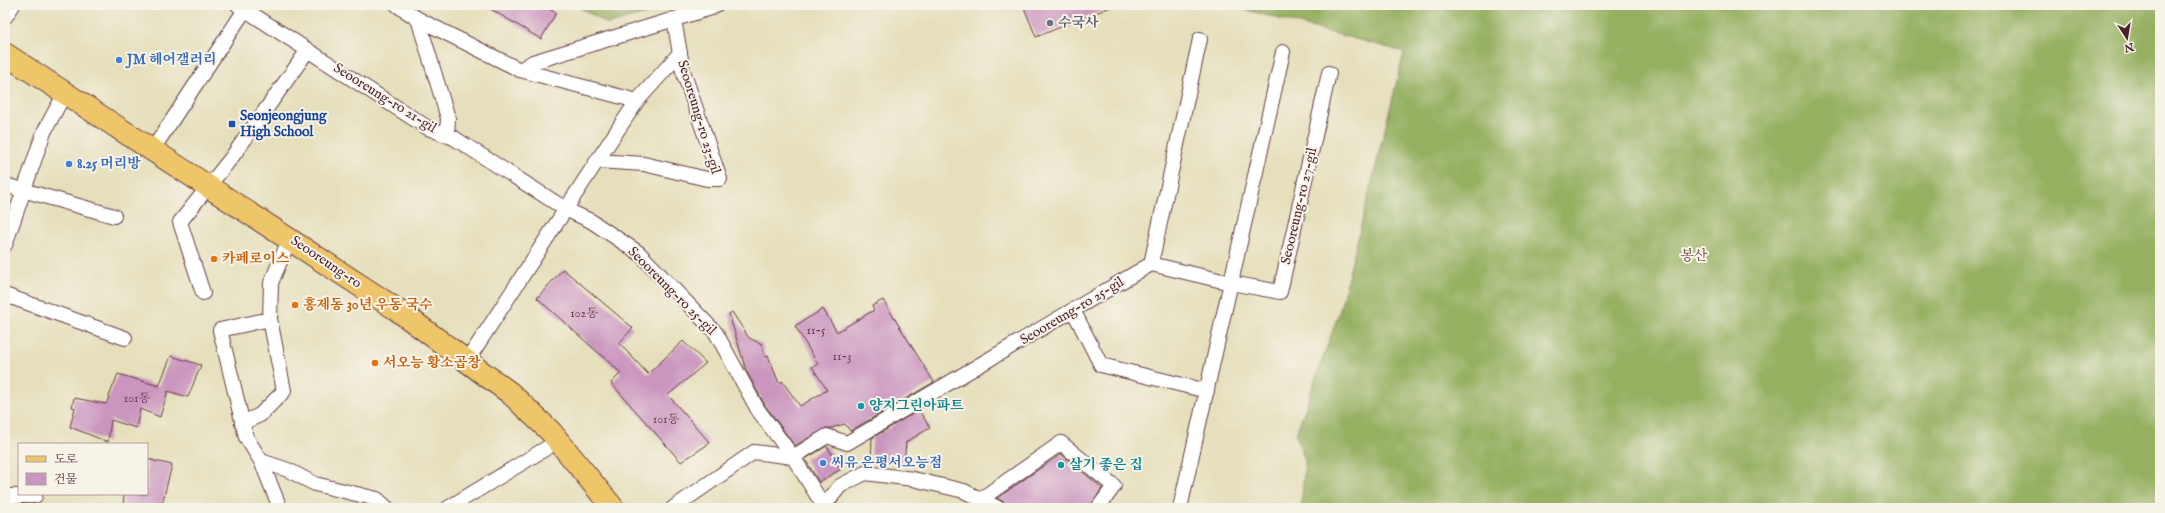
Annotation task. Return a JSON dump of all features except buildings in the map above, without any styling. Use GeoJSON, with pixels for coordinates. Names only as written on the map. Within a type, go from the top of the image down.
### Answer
{"type":"FeatureCollection","features":[{"type":"Feature","properties":{"kind":"main road","name":"Seooreung-ro"},"geometry":{"type":"LineString","coordinates":[[5,54],[290,238],[396,309],[510,393],[558,440],[609,507]]}},
{"type":"Feature","properties":{"kind":"street"},"geometry":{"type":"LineString","coordinates":[[5,17],[13,5]]}},
{"type":"Feature","properties":{"kind":"street"},"geometry":{"type":"LineString","coordinates":[[397,5],[418,19],[520,70],[638,101]]}},
{"type":"Feature","properties":{"kind":"street"},"geometry":{"type":"LineString","coordinates":[[520,70],[533,62],[711,8],[716,5]]}},
{"type":"Feature","properties":{"kind":"street","name":"Seooreung-ro 21-gil"},"geometry":{"type":"LineString","coordinates":[[152,149],[243,6],[428,128],[454,138],[567,210]]}},
{"type":"Feature","properties":{"kind":"street"},"geometry":{"type":"LineString","coordinates":[[418,19],[448,118],[447,135]]}},
{"type":"Feature","properties":{"kind":"street","name":"Seooreung-ro 23-gil"},"geometry":{"type":"LineString","coordinates":[[597,161],[644,164],[707,179],[720,179],[683,71],[674,19]]}},
{"type":"Feature","properties":{"kind":"street"},"geometry":{"type":"LineString","coordinates":[[1200,39],[1194,60],[1151,264],[1231,283]]}},
{"type":"Feature","properties":{"kind":"street"},"geometry":{"type":"LineString","coordinates":[[203,292],[180,222],[209,186],[308,50]]}},
{"type":"Feature","properties":{"kind":"street"},"geometry":{"type":"LineString","coordinates":[[1180,508],[1283,52]]}},
{"type":"Feature","properties":{"kind":"street","name":"Seooreung-ro 23-gil"},"geometry":{"type":"LineString","coordinates":[[467,362],[567,210],[597,161],[638,101],[680,53]]}},
{"type":"Feature","properties":{"kind":"street","name":"Seooreung-ro 27-gil"},"geometry":{"type":"LineString","coordinates":[[1231,283],[1280,292],[1329,73]]}},
{"type":"Feature","properties":{"kind":"street"},"geometry":{"type":"LineString","coordinates":[[5,245],[44,132],[66,93]]}},
{"type":"Feature","properties":{"kind":"street"},"geometry":{"type":"LineString","coordinates":[[5,185],[114,216]]}},
{"type":"Feature","properties":{"kind":"street","name":"Seooreung-ro 25-gil"},"geometry":{"type":"LineString","coordinates":[[567,210],[591,222],[639,253],[716,333],[758,410],[793,457],[827,436],[847,444],[1151,264]]}},
{"type":"Feature","properties":{"kind":"street"},"geometry":{"type":"LineString","coordinates":[[242,423],[260,416],[284,391],[270,319],[271,283],[290,238]]}},
{"type":"Feature","properties":{"kind":"street"},"geometry":{"type":"LineString","coordinates":[[5,295],[125,338]]}},
{"type":"Feature","properties":{"kind":"street"},"geometry":{"type":"LineString","coordinates":[[1073,310],[1101,365],[1207,391]]}},
{"type":"Feature","properties":{"kind":"street"},"geometry":{"type":"LineString","coordinates":[[270,319],[220,330],[246,437],[261,461],[280,508]]}},
{"type":"Feature","properties":{"kind":"street"},"geometry":{"type":"LineString","coordinates":[[448,508],[558,440]]}},
{"type":"Feature","properties":{"kind":"street"},"geometry":{"type":"LineString","coordinates":[[981,499],[1061,443],[1114,486],[1098,508]]}},
{"type":"Feature","properties":{"kind":"street"},"geometry":{"type":"LineString","coordinates":[[673,508],[754,452],[793,457],[825,507],[840,486],[865,473],[913,480],[964,491],[998,508]]}},
{"type":"Feature","properties":{"kind":"street"},"geometry":{"type":"LineString","coordinates":[[261,461],[288,470],[315,484],[377,499],[387,508]]}},
{"type":"Feature","properties":{"kind":"street"},"geometry":{"type":"LineString","coordinates":[[5,496],[35,496]]}},
{"type":"Feature","properties":{"kind":"green space"},"geometry":{"type":"Polygon","coordinates":[[[575,5],[680,5],[608,24],[575,5]]]}},
{"type":"Feature","properties":{"kind":"green space","name":"봉산"},"geometry":{"type":"Polygon","coordinates":[[[1228,5],[2160,5],[2160,508],[1301,508],[1305,461],[1296,434],[1340,310],[1404,52],[1228,5]]]}},
{"type":"Feature","properties":{"kind":"place","name":"수국사"},"geometry":{"type":"Point","coordinates":[1050,23]}},
{"type":"Feature","properties":{"kind":"place","name":"JM 헤어갤러리"},"geometry":{"type":"Point","coordinates":[119,60]}},
{"type":"Feature","properties":{"kind":"place","name":"Seonjeongjung High School"},"geometry":{"type":"Point","coordinates":[232,124]}},
{"type":"Feature","properties":{"kind":"place","name":"8.25 머리방"},"geometry":{"type":"Point","coordinates":[69,164]}},
{"type":"Feature","properties":{"kind":"place","name":"카페로이스"},"geometry":{"type":"Point","coordinates":[214,259]}},
{"type":"Feature","properties":{"kind":"place","name":"홍제동 30년 우동 국수"},"geometry":{"type":"Point","coordinates":[295,305]}},
{"type":"Feature","properties":{"kind":"place","name":"서오능 황소곱창"},"geometry":{"type":"Point","coordinates":[375,363]}},
{"type":"Feature","properties":{"kind":"place","name":"양지그린아파트"},"geometry":{"type":"Point","coordinates":[861,406]}},
{"type":"Feature","properties":{"kind":"place","name":"씨유 은평서오능점"},"geometry":{"type":"Point","coordinates":[823,463]}},
{"type":"Feature","properties":{"kind":"place","name":"살기 좋은 집"},"geometry":{"type":"Point","coordinates":[1061,465]}}]}
